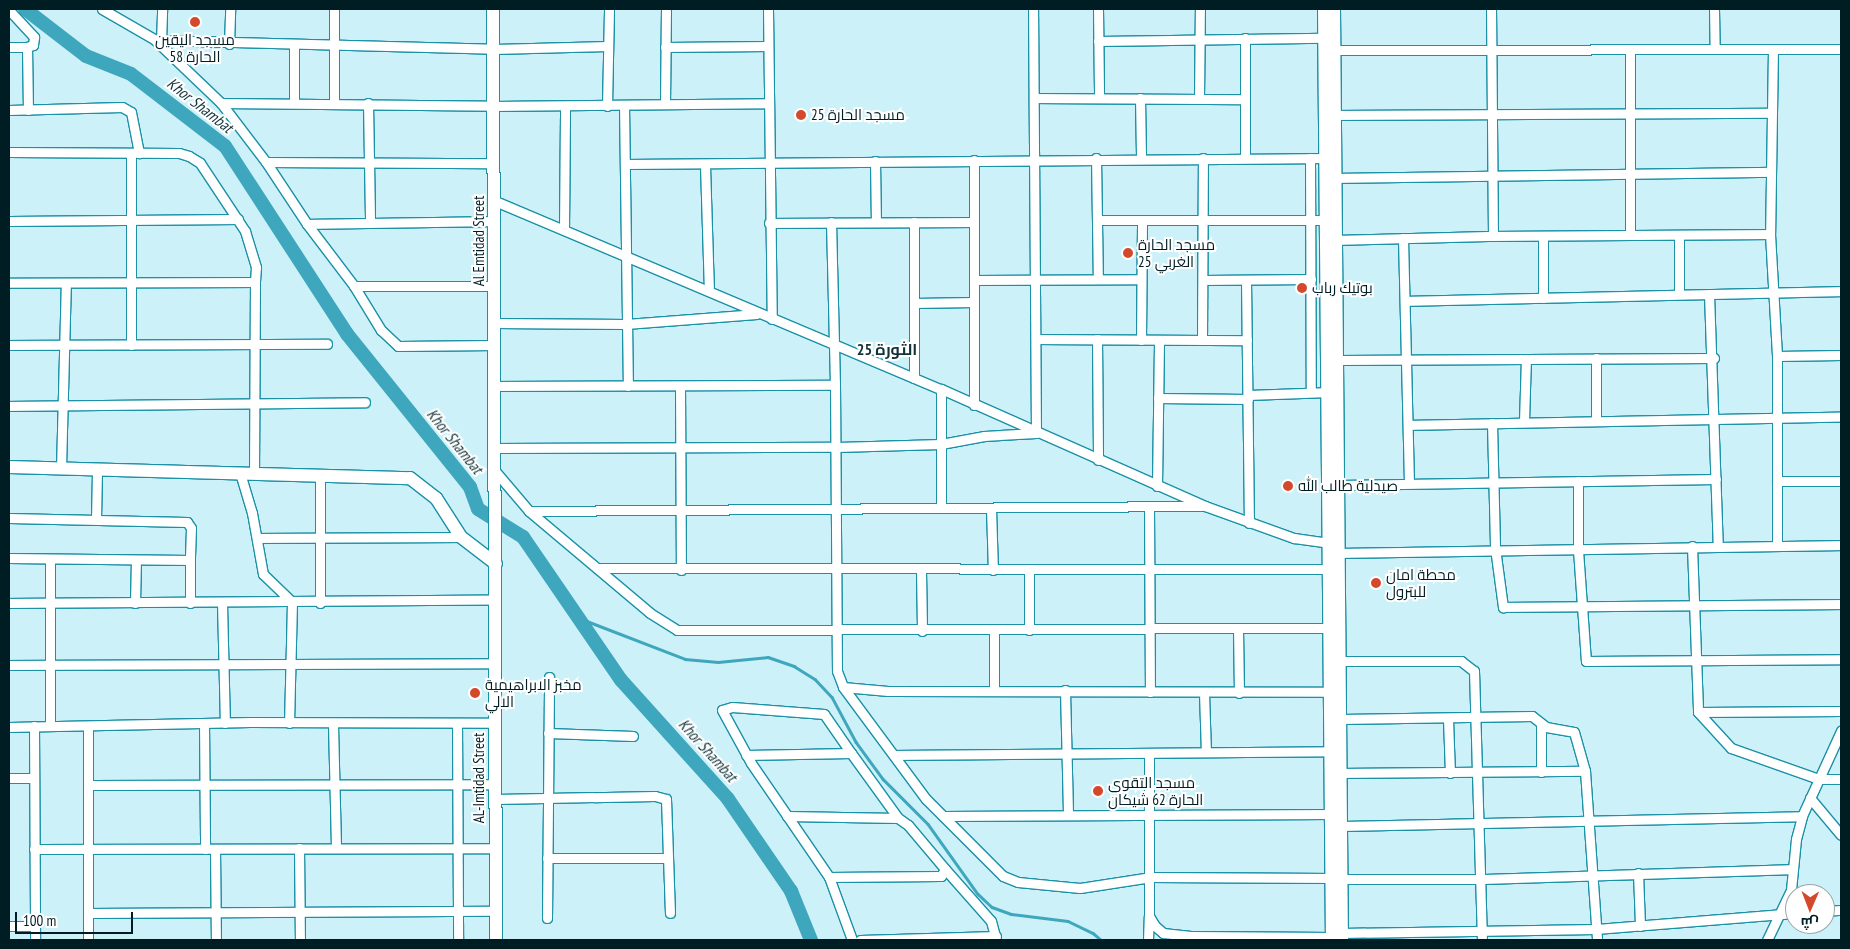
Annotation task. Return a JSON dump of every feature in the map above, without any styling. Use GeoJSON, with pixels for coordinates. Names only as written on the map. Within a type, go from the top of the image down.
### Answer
{"type":"FeatureCollection","features":[{"type":"Feature","properties":{"kind":"main road","name":"Al Emtidad Street"},"geometry":{"type":"LineString","coordinates":[[493,9],[495,106],[495,473]]}},
{"type":"Feature","properties":{"kind":"main road"},"geometry":{"type":"LineString","coordinates":[[1324,9],[1330,392],[1331,814],[1337,878],[1337,938]]}},
{"type":"Feature","properties":{"kind":"main road"},"geometry":{"type":"LineString","coordinates":[[1334,9],[1338,240],[1342,773],[1342,826],[1337,878]]}},
{"type":"Feature","properties":{"kind":"main road"},"geometry":{"type":"LineString","coordinates":[[9,467],[320,474],[410,478],[433,494],[461,538],[496,559]]}},
{"type":"Feature","properties":{"kind":"main road"},"geometry":{"type":"LineString","coordinates":[[495,473],[496,559]]}},
{"type":"Feature","properties":{"kind":"main road","name":"AL-Imtidad Street"},"geometry":{"type":"LineString","coordinates":[[496,559],[496,940]]}},
{"type":"Feature","properties":{"kind":"street"},"geometry":{"type":"LineString","coordinates":[[102,9],[158,41],[220,103],[266,162],[307,224],[354,286],[381,330],[398,346],[495,345]]}},
{"type":"Feature","properties":{"kind":"street"},"geometry":{"type":"LineString","coordinates":[[158,41],[162,9]]}},
{"type":"Feature","properties":{"kind":"street"},"geometry":{"type":"LineString","coordinates":[[229,44],[230,9]]}},
{"type":"Feature","properties":{"kind":"street"},"geometry":{"type":"LineString","coordinates":[[334,9],[334,103]]}},
{"type":"Feature","properties":{"kind":"street"},"geometry":{"type":"LineString","coordinates":[[607,106],[608,9]]}},
{"type":"Feature","properties":{"kind":"street"},"geometry":{"type":"LineString","coordinates":[[665,104],[666,9]]}},
{"type":"Feature","properties":{"kind":"street"},"geometry":{"type":"LineString","coordinates":[[768,9],[769,223],[772,319]]}},
{"type":"Feature","properties":{"kind":"street"},"geometry":{"type":"LineString","coordinates":[[1033,9],[1036,433]]}},
{"type":"Feature","properties":{"kind":"street"},"geometry":{"type":"LineString","coordinates":[[1098,9],[1099,97]]}},
{"type":"Feature","properties":{"kind":"street"},"geometry":{"type":"LineString","coordinates":[[1199,98],[1200,9]]}},
{"type":"Feature","properties":{"kind":"street"},"geometry":{"type":"LineString","coordinates":[[1491,9],[1493,236]]}},
{"type":"Feature","properties":{"kind":"street"},"geometry":{"type":"LineString","coordinates":[[1714,9],[1715,48]]}},
{"type":"Feature","properties":{"kind":"street"},"geometry":{"type":"LineString","coordinates":[[9,10],[35,38],[33,45],[9,47]]}},
{"type":"Feature","properties":{"kind":"street"},"geometry":{"type":"LineString","coordinates":[[1098,41],[1200,38],[1325,38]]}},
{"type":"Feature","properties":{"kind":"street"},"geometry":{"type":"LineString","coordinates":[[1245,38],[1245,158]]}},
{"type":"Feature","properties":{"kind":"street"},"geometry":{"type":"LineString","coordinates":[[158,41],[494,49],[608,46]]}},
{"type":"Feature","properties":{"kind":"street"},"geometry":{"type":"LineString","coordinates":[[294,44],[294,102]]}},
{"type":"Feature","properties":{"kind":"street"},"geometry":{"type":"LineString","coordinates":[[665,47],[768,46]]}},
{"type":"Feature","properties":{"kind":"street"},"geometry":{"type":"LineString","coordinates":[[27,47],[28,110]]}},
{"type":"Feature","properties":{"kind":"street"},"geometry":{"type":"LineString","coordinates":[[1630,49],[1630,235]]}},
{"type":"Feature","properties":{"kind":"street"},"geometry":{"type":"LineString","coordinates":[[1773,49],[1770,234],[1778,356],[1776,546]]}},
{"type":"Feature","properties":{"kind":"street"},"geometry":{"type":"LineString","coordinates":[[1334,50],[1841,49]]}},
{"type":"Feature","properties":{"kind":"street"},"geometry":{"type":"LineString","coordinates":[[1034,98],[1245,99]]}},
{"type":"Feature","properties":{"kind":"street"},"geometry":{"type":"LineString","coordinates":[[1140,98],[1141,158]]}},
{"type":"Feature","properties":{"kind":"street"},"geometry":{"type":"LineString","coordinates":[[220,103],[294,102],[495,106],[769,103]]}},
{"type":"Feature","properties":{"kind":"street"},"geometry":{"type":"LineString","coordinates":[[368,103],[370,222]]}},
{"type":"Feature","properties":{"kind":"street"},"geometry":{"type":"LineString","coordinates":[[624,105],[628,386]]}},
{"type":"Feature","properties":{"kind":"street"},"geometry":{"type":"LineString","coordinates":[[564,230],[565,106]]}},
{"type":"Feature","properties":{"kind":"street"},"geometry":{"type":"LineString","coordinates":[[9,110],[122,107],[132,112],[135,153],[131,221],[131,345]]}},
{"type":"Feature","properties":{"kind":"street"},"geometry":{"type":"LineString","coordinates":[[1335,115],[1772,112]]}},
{"type":"Feature","properties":{"kind":"street"},"geometry":{"type":"LineString","coordinates":[[9,152],[135,153],[189,156],[200,163],[238,219],[254,254],[254,474]]}},
{"type":"Feature","properties":{"kind":"street"},"geometry":{"type":"LineString","coordinates":[[625,164],[705,165],[1035,158],[1326,158]]}},
{"type":"Feature","properties":{"kind":"street"},"geometry":{"type":"LineString","coordinates":[[1096,158],[1098,279]]}},
{"type":"Feature","properties":{"kind":"street"},"geometry":{"type":"LineString","coordinates":[[1202,340],[1203,158]]}},
{"type":"Feature","properties":{"kind":"street"},"geometry":{"type":"LineString","coordinates":[[1310,158],[1312,392]]}},
{"type":"Feature","properties":{"kind":"street"},"geometry":{"type":"LineString","coordinates":[[974,160],[974,405]]}},
{"type":"Feature","properties":{"kind":"street"},"geometry":{"type":"LineString","coordinates":[[875,161],[876,222]]}},
{"type":"Feature","properties":{"kind":"street"},"geometry":{"type":"LineString","coordinates":[[266,162],[368,164],[494,163]]}},
{"type":"Feature","properties":{"kind":"street"},"geometry":{"type":"LineString","coordinates":[[705,165],[709,291]]}},
{"type":"Feature","properties":{"kind":"street"},"geometry":{"type":"LineString","coordinates":[[1336,178],[1771,172]]}},
{"type":"Feature","properties":{"kind":"street"},"geometry":{"type":"LineString","coordinates":[[495,201],[709,291],[758,314],[941,389],[1036,433],[1205,506],[1294,538],[1331,543]]}},
{"type":"Feature","properties":{"kind":"street"},"geometry":{"type":"LineString","coordinates":[[9,221],[238,219]]}},
{"type":"Feature","properties":{"kind":"street"},"geometry":{"type":"LineString","coordinates":[[1097,220],[1327,220]]}},
{"type":"Feature","properties":{"kind":"street"},"geometry":{"type":"LineString","coordinates":[[1142,220],[1142,340]]}},
{"type":"Feature","properties":{"kind":"street"},"geometry":{"type":"LineString","coordinates":[[307,224],[495,221]]}},
{"type":"Feature","properties":{"kind":"street"},"geometry":{"type":"LineString","coordinates":[[831,222],[838,509],[836,670],[843,687],[896,755],[926,798],[988,863],[1003,876],[1018,882],[1080,888],[1151,877],[1480,879],[1792,869]]}},
{"type":"Feature","properties":{"kind":"street"},"geometry":{"type":"LineString","coordinates":[[914,222],[914,378]]}},
{"type":"Feature","properties":{"kind":"street"},"geometry":{"type":"LineString","coordinates":[[769,223],[974,222]]}},
{"type":"Feature","properties":{"kind":"street"},"geometry":{"type":"LineString","coordinates":[[1338,240],[1493,236],[1770,234]]}},
{"type":"Feature","properties":{"kind":"street"},"geometry":{"type":"LineString","coordinates":[[1679,235],[1679,294]]}},
{"type":"Feature","properties":{"kind":"street"},"geometry":{"type":"LineString","coordinates":[[1542,236],[1543,298]]}},
{"type":"Feature","properties":{"kind":"street"},"geometry":{"type":"LineString","coordinates":[[1403,238],[1409,484]]}},
{"type":"Feature","properties":{"kind":"street"},"geometry":{"type":"LineString","coordinates":[[974,280],[1141,279]]}},
{"type":"Feature","properties":{"kind":"street"},"geometry":{"type":"LineString","coordinates":[[1203,280],[1310,279]]}},
{"type":"Feature","properties":{"kind":"street"},"geometry":{"type":"LineString","coordinates":[[1246,280],[1249,523]]}},
{"type":"Feature","properties":{"kind":"street"},"geometry":{"type":"LineString","coordinates":[[9,283],[255,282]]}},
{"type":"Feature","properties":{"kind":"street"},"geometry":{"type":"LineString","coordinates":[[62,469],[66,283]]}},
{"type":"Feature","properties":{"kind":"street"},"geometry":{"type":"LineString","coordinates":[[354,286],[495,286]]}},
{"type":"Feature","properties":{"kind":"street"},"geometry":{"type":"LineString","coordinates":[[1405,301],[1841,291]]}},
{"type":"Feature","properties":{"kind":"street"},"geometry":{"type":"LineString","coordinates":[[1709,294],[1714,358],[1713,420],[1718,546]]}},
{"type":"Feature","properties":{"kind":"street"},"geometry":{"type":"LineString","coordinates":[[914,303],[974,302]]}},
{"type":"Feature","properties":{"kind":"street"},"geometry":{"type":"LineString","coordinates":[[495,324],[626,324],[758,314]]}},
{"type":"Feature","properties":{"kind":"street"},"geometry":{"type":"LineString","coordinates":[[1036,339],[1247,340]]}},
{"type":"Feature","properties":{"kind":"street"},"geometry":{"type":"LineString","coordinates":[[1097,340],[1098,460]]}},
{"type":"Feature","properties":{"kind":"street"},"geometry":{"type":"LineString","coordinates":[[1157,486],[1159,340]]}},
{"type":"Feature","properties":{"kind":"street"},"geometry":{"type":"LineString","coordinates":[[9,345],[327,344]]}},
{"type":"Feature","properties":{"kind":"street"},"geometry":{"type":"LineString","coordinates":[[1778,356],[1841,355]]}},
{"type":"Feature","properties":{"kind":"street"},"geometry":{"type":"LineString","coordinates":[[1596,358],[1596,422]]}},
{"type":"Feature","properties":{"kind":"street"},"geometry":{"type":"LineString","coordinates":[[1339,360],[1714,358]]}},
{"type":"Feature","properties":{"kind":"street"},"geometry":{"type":"LineString","coordinates":[[1524,421],[1526,359]]}},
{"type":"Feature","properties":{"kind":"street"},"geometry":{"type":"LineString","coordinates":[[495,386],[835,385]]}},
{"type":"Feature","properties":{"kind":"street"},"geometry":{"type":"LineString","coordinates":[[680,386],[682,449],[681,570]]}},
{"type":"Feature","properties":{"kind":"street"},"geometry":{"type":"LineString","coordinates":[[941,389],[941,508]]}},
{"type":"Feature","properties":{"kind":"street"},"geometry":{"type":"LineString","coordinates":[[1158,398],[1248,397],[1330,392]]}},
{"type":"Feature","properties":{"kind":"street"},"geometry":{"type":"LineString","coordinates":[[9,406],[366,402]]}},
{"type":"Feature","properties":{"kind":"street"},"geometry":{"type":"LineString","coordinates":[[1408,426],[1524,421],[1596,422],[1841,417]]}},
{"type":"Feature","properties":{"kind":"street"},"geometry":{"type":"LineString","coordinates":[[1492,422],[1491,482],[1495,548],[1503,607],[1841,604]]}},
{"type":"Feature","properties":{"kind":"street"},"geometry":{"type":"LineString","coordinates":[[495,448],[682,449],[837,447],[941,444],[984,436],[1036,433]]}},
{"type":"Feature","properties":{"kind":"street"},"geometry":{"type":"LineString","coordinates":[[96,470],[96,519]]}},
{"type":"Feature","properties":{"kind":"street"},"geometry":{"type":"LineString","coordinates":[[240,473],[257,538],[263,574],[292,602],[293,664],[289,723]]}},
{"type":"Feature","properties":{"kind":"street"},"geometry":{"type":"LineString","coordinates":[[495,473],[529,511],[650,613],[677,630],[837,632],[1330,628]]}},
{"type":"Feature","properties":{"kind":"street"},"geometry":{"type":"LineString","coordinates":[[320,474],[320,603]]}},
{"type":"Feature","properties":{"kind":"street"},"geometry":{"type":"LineString","coordinates":[[1340,485],[1716,479]]}},
{"type":"Feature","properties":{"kind":"street"},"geometry":{"type":"LineString","coordinates":[[1578,481],[1578,550],[1586,661],[1841,659]]}},
{"type":"Feature","properties":{"kind":"street"},"geometry":{"type":"LineString","coordinates":[[1777,481],[1841,481]]}},
{"type":"Feature","properties":{"kind":"street"},"geometry":{"type":"LineString","coordinates":[[1149,506],[1150,692]]}},
{"type":"Feature","properties":{"kind":"street"},"geometry":{"type":"LineString","coordinates":[[529,511],[681,508],[838,509],[1205,506]]}},
{"type":"Feature","properties":{"kind":"street"},"geometry":{"type":"LineString","coordinates":[[991,508],[993,570]]}},
{"type":"Feature","properties":{"kind":"street"},"geometry":{"type":"LineString","coordinates":[[9,518],[187,522],[191,528],[190,603]]}},
{"type":"Feature","properties":{"kind":"street"},"geometry":{"type":"LineString","coordinates":[[257,538],[461,538]]}},
{"type":"Feature","properties":{"kind":"street"},"geometry":{"type":"LineString","coordinates":[[1340,552],[1495,548],[1578,550],[1692,546],[1841,545]]}},
{"type":"Feature","properties":{"kind":"street"},"geometry":{"type":"LineString","coordinates":[[1692,546],[1696,606],[1698,712],[1731,748],[1819,779],[1841,779]]}},
{"type":"Feature","properties":{"kind":"street"},"geometry":{"type":"LineString","coordinates":[[9,558],[190,560]]}},
{"type":"Feature","properties":{"kind":"street"},"geometry":{"type":"LineString","coordinates":[[50,559],[50,726]]}},
{"type":"Feature","properties":{"kind":"street"},"geometry":{"type":"LineString","coordinates":[[135,603],[136,560]]}},
{"type":"Feature","properties":{"kind":"street"},"geometry":{"type":"LineString","coordinates":[[598,568],[920,571],[1149,568],[1331,569]]}},
{"type":"Feature","properties":{"kind":"street"},"geometry":{"type":"LineString","coordinates":[[1029,569],[1029,630]]}},
{"type":"Feature","properties":{"kind":"street"},"geometry":{"type":"LineString","coordinates":[[920,571],[922,631]]}},
{"type":"Feature","properties":{"kind":"street"},"geometry":{"type":"LineString","coordinates":[[9,603],[320,603],[495,600]]}},
{"type":"Feature","properties":{"kind":"street"},"geometry":{"type":"LineString","coordinates":[[222,603],[225,723]]}},
{"type":"Feature","properties":{"kind":"street"},"geometry":{"type":"LineString","coordinates":[[1238,629],[1239,693]]}},
{"type":"Feature","properties":{"kind":"street"},"geometry":{"type":"LineString","coordinates":[[994,630],[994,691]]}},
{"type":"Feature","properties":{"kind":"street"},"geometry":{"type":"LineString","coordinates":[[1341,660],[1461,661],[1474,672],[1482,936]]}},
{"type":"Feature","properties":{"kind":"street"},"geometry":{"type":"LineString","coordinates":[[9,665],[495,663]]}},
{"type":"Feature","properties":{"kind":"street"},"geometry":{"type":"LineString","coordinates":[[547,918],[549,677]]}},
{"type":"Feature","properties":{"kind":"street"},"geometry":{"type":"LineString","coordinates":[[843,687],[872,691],[1331,692]]}},
{"type":"Feature","properties":{"kind":"street"},"geometry":{"type":"LineString","coordinates":[[1065,690],[1068,814]]}},
{"type":"Feature","properties":{"kind":"street"},"geometry":{"type":"LineString","coordinates":[[1204,692],[1206,752]]}},
{"type":"Feature","properties":{"kind":"street"},"geometry":{"type":"LineString","coordinates":[[852,940],[829,877],[746,755],[722,715],[725,708],[824,714],[898,818],[908,825],[992,921],[996,938],[860,940]]}},
{"type":"Feature","properties":{"kind":"street"},"geometry":{"type":"LineString","coordinates":[[1698,712],[1841,711]]}},
{"type":"Feature","properties":{"kind":"street"},"geometry":{"type":"LineString","coordinates":[[1341,719],[1448,719],[1532,716],[1541,724],[1574,732],[1585,771],[1597,940]]}},
{"type":"Feature","properties":{"kind":"street"},"geometry":{"type":"LineString","coordinates":[[1448,719],[1450,773]]}},
{"type":"Feature","properties":{"kind":"street"},"geometry":{"type":"LineString","coordinates":[[9,726],[88,727],[225,723],[496,723]]}},
{"type":"Feature","properties":{"kind":"street"},"geometry":{"type":"LineString","coordinates":[[456,723],[458,940]]}},
{"type":"Feature","properties":{"kind":"street"},"geometry":{"type":"LineString","coordinates":[[204,724],[205,849]]}},
{"type":"Feature","properties":{"kind":"street"},"geometry":{"type":"LineString","coordinates":[[333,724],[336,848]]}},
{"type":"Feature","properties":{"kind":"street"},"geometry":{"type":"LineString","coordinates":[[1540,772],[1541,724]]}},
{"type":"Feature","properties":{"kind":"street"},"geometry":{"type":"LineString","coordinates":[[34,726],[35,940]]}},
{"type":"Feature","properties":{"kind":"street"},"geometry":{"type":"LineString","coordinates":[[88,727],[88,940]]}},
{"type":"Feature","properties":{"kind":"street"},"geometry":{"type":"LineString","coordinates":[[1767,940],[1777,914],[1790,890],[1802,816],[1841,731]]}},
{"type":"Feature","properties":{"kind":"street"},"geometry":{"type":"LineString","coordinates":[[548,733],[633,736]]}},
{"type":"Feature","properties":{"kind":"street"},"geometry":{"type":"LineString","coordinates":[[896,755],[1149,755],[1206,752],[1331,751]]}},
{"type":"Feature","properties":{"kind":"street"},"geometry":{"type":"LineString","coordinates":[[746,755],[851,753]]}},
{"type":"Feature","properties":{"kind":"street"},"geometry":{"type":"LineString","coordinates":[[1148,940],[1151,877],[1149,755]]}},
{"type":"Feature","properties":{"kind":"street"},"geometry":{"type":"LineString","coordinates":[[1342,773],[1585,771]]}},
{"type":"Feature","properties":{"kind":"street"},"geometry":{"type":"LineString","coordinates":[[9,778],[34,778]]}},
{"type":"Feature","properties":{"kind":"street"},"geometry":{"type":"LineString","coordinates":[[88,785],[496,784]]}},
{"type":"Feature","properties":{"kind":"street"},"geometry":{"type":"LineString","coordinates":[[496,799],[662,796],[668,803],[670,913]]}},
{"type":"Feature","properties":{"kind":"street"},"geometry":{"type":"LineString","coordinates":[[1810,798],[1841,835]]}},
{"type":"Feature","properties":{"kind":"street"},"geometry":{"type":"LineString","coordinates":[[942,816],[1331,814]]}},
{"type":"Feature","properties":{"kind":"street"},"geometry":{"type":"LineString","coordinates":[[787,816],[898,818]]}},
{"type":"Feature","properties":{"kind":"street"},"geometry":{"type":"LineString","coordinates":[[1342,826],[1590,823],[1802,816]]}},
{"type":"Feature","properties":{"kind":"street"},"geometry":{"type":"LineString","coordinates":[[215,848],[216,940]]}},
{"type":"Feature","properties":{"kind":"street"},"geometry":{"type":"LineString","coordinates":[[299,848],[300,940]]}},
{"type":"Feature","properties":{"kind":"street"},"geometry":{"type":"LineString","coordinates":[[34,849],[496,848]]}},
{"type":"Feature","properties":{"kind":"street"},"geometry":{"type":"LineString","coordinates":[[547,858],[668,858]]}},
{"type":"Feature","properties":{"kind":"street"},"geometry":{"type":"LineString","coordinates":[[829,877],[941,876],[945,869]]}},
{"type":"Feature","properties":{"kind":"street"},"geometry":{"type":"LineString","coordinates":[[1638,873],[1640,926]]}},
{"type":"Feature","properties":{"kind":"street"},"geometry":{"type":"LineString","coordinates":[[88,913],[496,911]]}},
{"type":"Feature","properties":{"kind":"street"},"geometry":{"type":"LineString","coordinates":[[1149,916],[1163,933],[1174,935],[1337,938],[1482,936],[1640,926],[1785,914]]}},
{"type":"Feature","properties":{"kind":"street"},"geometry":{"type":"LineString","coordinates":[[9,926],[35,926]]}},
{"type":"Feature","properties":{"kind":"waterway","name":"Khor Shambat"},"geometry":{"type":"LineString","coordinates":[[25,9],[86,56],[131,74],[225,146],[347,334],[470,487],[478,509],[523,537],[621,680],[728,799],[791,891],[811,940]]}},
{"type":"Feature","properties":{"kind":"waterway"},"geometry":{"type":"LineString","coordinates":[[579,618],[685,659],[718,662],[768,657],[794,666],[815,679],[832,697],[856,742],[883,779],[928,824],[978,894],[992,907],[1011,914],[1068,921],[1093,933],[1101,940]]}},
{"type":"Feature","properties":{"kind":"place","name":"مسجد اليقين الحارة 58"},"geometry":{"type":"Point","coordinates":[195,22]}},
{"type":"Feature","properties":{"kind":"place","name":"مسجد الحارة 25"},"geometry":{"type":"Point","coordinates":[801,115]}},
{"type":"Feature","properties":{"kind":"place","name":"مسجد الحارة 25 الغربي"},"geometry":{"type":"Point","coordinates":[1128,253]}},
{"type":"Feature","properties":{"kind":"place","name":"بوتيك رباب"},"geometry":{"type":"Point","coordinates":[1302,288]}},
{"type":"Feature","properties":{"kind":"place","name":"صيدلية طالب الله"},"geometry":{"type":"Point","coordinates":[1288,486]}},
{"type":"Feature","properties":{"kind":"place","name":"محطة امان للبترول"},"geometry":{"type":"Point","coordinates":[1376,583]}},
{"type":"Feature","properties":{"kind":"place","name":"مخبز الابراهيمية الالي"},"geometry":{"type":"Point","coordinates":[475,693]}},
{"type":"Feature","properties":{"kind":"place","name":"مسجد التقوى الحارة 62 شيكان"},"geometry":{"type":"Point","coordinates":[1098,791]}},
{"type":"Feature","properties":{"kind":"district","name":"الثورة 25"},"geometry":{"type":"Point","coordinates":[887,349]}}]}
